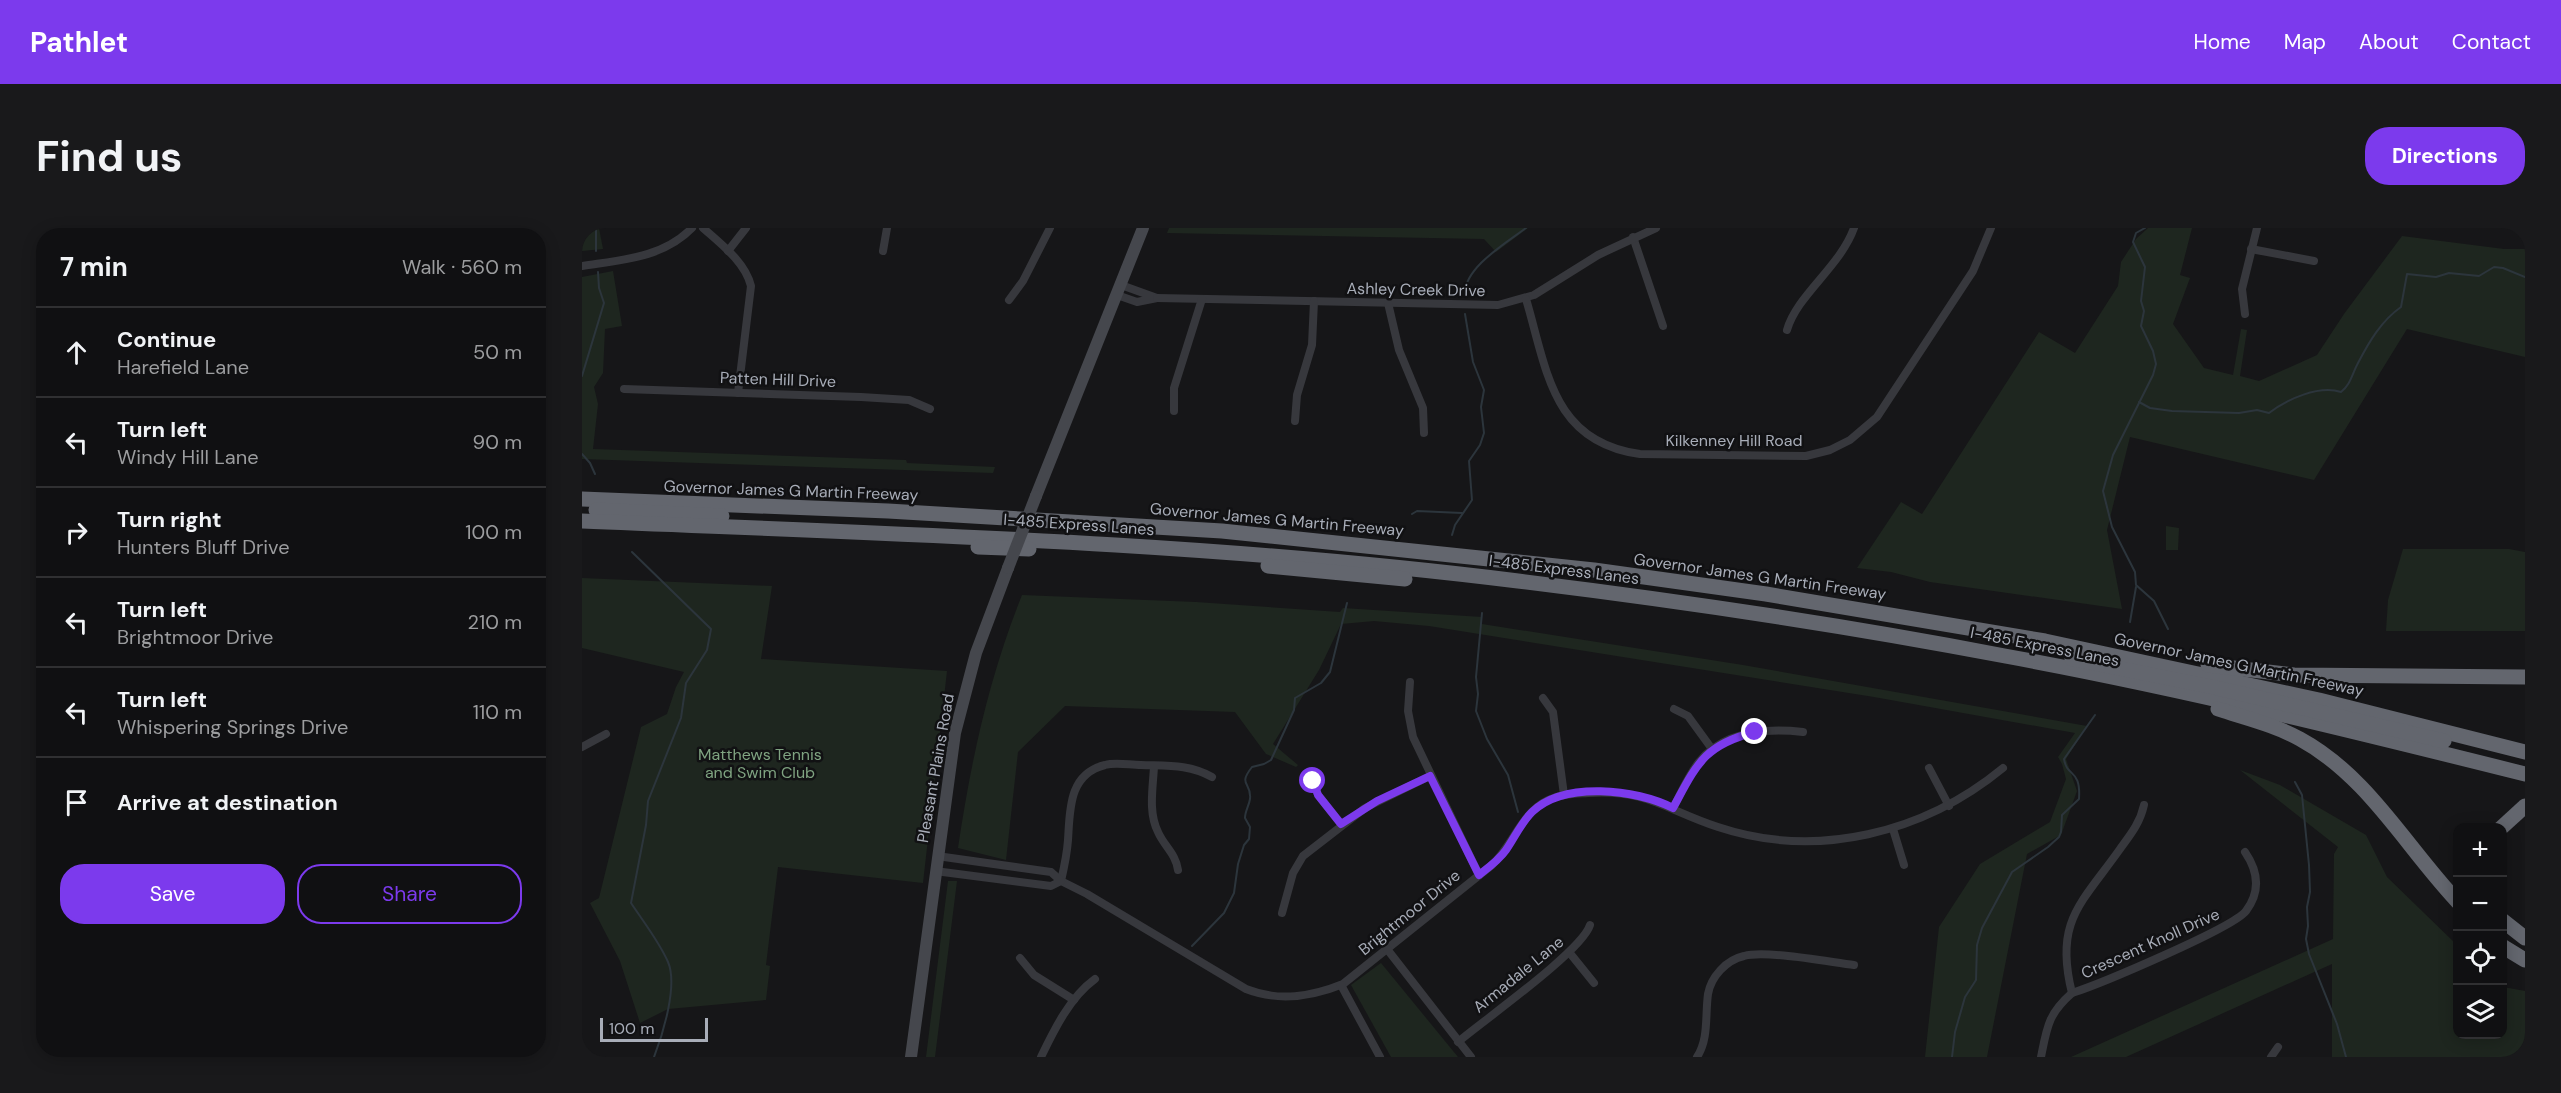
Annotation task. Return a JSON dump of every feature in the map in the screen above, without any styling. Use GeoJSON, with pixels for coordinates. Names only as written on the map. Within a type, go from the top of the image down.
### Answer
{"type":"FeatureCollection","features":[{"type":"Feature","properties":{"kind":"highway","name":"Governor James G Martin Freeway"},"geometry":{"type":"LineString","coordinates":[[582,499],[1079,521],[1222,531],[1491,558],[1778,596],[2045,640],[2359,709],[2525,752]]}},
{"type":"Feature","properties":{"kind":"highway"},"geometry":{"type":"LineString","coordinates":[[691,515],[771,506]]}},
{"type":"Feature","properties":{"kind":"highway","name":"I-485 Express Lanes"},"geometry":{"type":"LineString","coordinates":[[582,510],[1057,531],[1322,550],[1590,581],[1855,620],[2113,667],[2240,693],[2525,762]]}},
{"type":"Feature","properties":{"kind":"highway","name":"I-485 Express Lanes"},"geometry":{"type":"LineString","coordinates":[[582,521],[962,536],[1321,560],[1513,580],[1720,607],[2006,656],[2296,717],[2525,774]]}},
{"type":"Feature","properties":{"kind":"highway"},"geometry":{"type":"LineString","coordinates":[[582,531],[1060,551],[1245,564],[1382,577],[1694,614],[2015,668],[2381,745],[2525,782]]}},
{"type":"Feature","properties":{"kind":"highway"},"geometry":{"type":"LineString","coordinates":[[962,536],[1060,551]]}},
{"type":"Feature","properties":{"kind":"highway"},"geometry":{"type":"LineString","coordinates":[[2116,655],[2137,654],[2222,668],[2294,675],[2525,677]]}},
{"type":"Feature","properties":{"kind":"highway"},"geometry":{"type":"LineString","coordinates":[[2218,710],[2300,739],[2336,764],[2364,788],[2453,898]]}},
{"type":"Feature","properties":{"kind":"highway"},"geometry":{"type":"LineString","coordinates":[[2506,823],[2525,806]]}},
{"type":"Feature","properties":{"kind":"highway"},"geometry":{"type":"LineString","coordinates":[[2507,925],[2525,938]]}},
{"type":"Feature","properties":{"kind":"highway"},"geometry":{"type":"LineString","coordinates":[[2507,949],[2525,960]]}},
{"type":"Feature","properties":{"kind":"street"},"geometry":{"type":"LineString","coordinates":[[582,266],[659,251],[675,243],[692,228]]}},
{"type":"Feature","properties":{"kind":"street"},"geometry":{"type":"LineString","coordinates":[[703,228],[728,251],[744,270],[750,286],[738,393]]}},
{"type":"Feature","properties":{"kind":"street"},"geometry":{"type":"LineString","coordinates":[[728,251],[746,228]]}},
{"type":"Feature","properties":{"kind":"street"},"geometry":{"type":"LineString","coordinates":[[883,251],[887,228]]}},
{"type":"Feature","properties":{"kind":"street"},"geometry":{"type":"LineString","coordinates":[[1009,300],[1023,281],[1050,228]]}},
{"type":"Feature","properties":{"kind":"street","name":"Pleasant Plains Road"},"geometry":{"type":"LineString","coordinates":[[912,1057],[937,856],[955,733],[963,696],[976,653],[1008,568],[1143,228]]}},
{"type":"Feature","properties":{"kind":"street","name":"Ashley Creek Drive"},"geometry":{"type":"LineString","coordinates":[[1119,290],[1137,302],[1157,298],[1491,306],[1526,299],[1598,255],[1656,228]]}},
{"type":"Feature","properties":{"kind":"street"},"geometry":{"type":"LineString","coordinates":[[1787,330],[1796,311],[1844,251],[1854,228]]}},
{"type":"Feature","properties":{"kind":"street","name":"Kilkenney Hill Road"},"geometry":{"type":"LineString","coordinates":[[1526,299],[1557,401],[1579,430],[1600,444],[1640,454],[1806,456],[1840,446],[1860,434],[1877,417],[1973,271],[1991,228]]}},
{"type":"Feature","properties":{"kind":"street"},"geometry":{"type":"LineString","coordinates":[[2245,314],[2242,289],[2257,228]]}},
{"type":"Feature","properties":{"kind":"street"},"geometry":{"type":"LineString","coordinates":[[1633,237],[1662,326]]}},
{"type":"Feature","properties":{"kind":"street"},"geometry":{"type":"LineString","coordinates":[[2251,249],[2314,261]]}},
{"type":"Feature","properties":{"kind":"street"},"geometry":{"type":"LineString","coordinates":[[1174,411],[1174,388],[1202,299]]}},
{"type":"Feature","properties":{"kind":"street"},"geometry":{"type":"LineString","coordinates":[[1295,421],[1297,395],[1312,345],[1314,302]]}},
{"type":"Feature","properties":{"kind":"street"},"geometry":{"type":"LineString","coordinates":[[1388,303],[1399,350],[1423,408],[1424,433]]}},
{"type":"Feature","properties":{"kind":"street","name":"Patten Hill Drive"},"geometry":{"type":"LineString","coordinates":[[624,389],[909,400],[930,409]]}},
{"type":"Feature","properties":{"kind":"street"},"geometry":{"type":"LineString","coordinates":[[1410,682],[1410,726],[1430,776],[1479,875]]}},
{"type":"Feature","properties":{"kind":"street"},"geometry":{"type":"LineString","coordinates":[[1543,698],[1553,712],[1564,795]]}},
{"type":"Feature","properties":{"kind":"street"},"geometry":{"type":"LineString","coordinates":[[1674,709],[1688,716],[1712,749]]}},
{"type":"Feature","properties":{"kind":"street"},"geometry":{"type":"LineString","coordinates":[[1673,808],[1694,768],[1712,749],[1732,738],[1755,732],[1775,730],[1803,732]]}},
{"type":"Feature","properties":{"kind":"street"},"geometry":{"type":"LineString","coordinates":[[582,747],[606,734]]}},
{"type":"Feature","properties":{"kind":"street"},"geometry":{"type":"LineString","coordinates":[[935,871],[1051,885],[1061,881],[1067,848],[1069,804],[1072,794],[1080,781],[1094,770],[1107,765],[1190,767],[1212,777]]}},
{"type":"Feature","properties":{"kind":"street"},"geometry":{"type":"LineString","coordinates":[[1154,766],[1153,821],[1158,834],[1176,861],[1178,870]]}},
{"type":"Feature","properties":{"kind":"street"},"geometry":{"type":"LineString","coordinates":[[1929,768],[1949,806]]}},
{"type":"Feature","properties":{"kind":"street","name":"Brightmoor Drive"},"geometry":{"type":"LineString","coordinates":[[937,856],[1051,872],[1061,881],[1087,894],[1232,981],[1252,991],[1272,996],[1295,997],[1315,994],[1341,985],[1505,852],[1530,814],[1547,801],[1564,795],[1622,793],[1652,799],[1726,830],[1786,841],[1832,841],[1893,829],[1949,806],[2003,768]]}},
{"type":"Feature","properties":{"kind":"street"},"geometry":{"type":"LineString","coordinates":[[1312,776],[1318,795],[1341,824]]}},
{"type":"Feature","properties":{"kind":"street"},"geometry":{"type":"LineString","coordinates":[[1282,913],[1289,884],[1299,861],[1341,824],[1377,801],[1430,776]]}},
{"type":"Feature","properties":{"kind":"street"},"geometry":{"type":"LineString","coordinates":[[2073,993],[2065,953],[2071,921],[2080,904],[2139,823],[2144,805]]}},
{"type":"Feature","properties":{"kind":"street"},"geometry":{"type":"LineString","coordinates":[[1893,829],[1904,865]]}},
{"type":"Feature","properties":{"kind":"street","name":"Crescent Knoll Drive"},"geometry":{"type":"LineString","coordinates":[[2041,1057],[2050,1017],[2058,1005],[2073,993],[2238,918],[2252,902],[2257,880],[2255,870],[2245,852]]}},
{"type":"Feature","properties":{"kind":"street","name":"Armadale Lane"},"geometry":{"type":"LineString","coordinates":[[1458,1042],[1569,952],[1586,935],[1590,925]]}},
{"type":"Feature","properties":{"kind":"street"},"geometry":{"type":"LineString","coordinates":[[1387,949],[1471,1057]]}},
{"type":"Feature","properties":{"kind":"street"},"geometry":{"type":"LineString","coordinates":[[1569,952],[1594,983]]}},
{"type":"Feature","properties":{"kind":"street"},"geometry":{"type":"LineString","coordinates":[[1697,1057],[1704,1035],[1710,986],[1719,972],[1736,959],[1754,954],[1854,965]]}},
{"type":"Feature","properties":{"kind":"street"},"geometry":{"type":"LineString","coordinates":[[1020,958],[1030,973],[1074,1000]]}},
{"type":"Feature","properties":{"kind":"street"},"geometry":{"type":"LineString","coordinates":[[1041,1057],[1074,1000],[1085,986],[1095,980]]}},
{"type":"Feature","properties":{"kind":"street"},"geometry":{"type":"LineString","coordinates":[[1341,985],[1380,1057]]}},
{"type":"Feature","properties":{"kind":"street"},"geometry":{"type":"LineString","coordinates":[[2271,1057],[2278,1047]]}},
{"type":"Feature","properties":{"kind":"green space"},"geometry":{"type":"Polygon","coordinates":[[[582,228],[599,228],[603,249],[582,251],[582,228]]]}},
{"type":"Feature","properties":{"kind":"green space"},"geometry":{"type":"Polygon","coordinates":[[[1169,228],[1528,228],[1496,252],[1484,239],[1167,233],[1169,228]]]}},
{"type":"Feature","properties":{"kind":"green space"},"geometry":{"type":"Polygon","coordinates":[[[2148,228],[2192,228],[2180,275],[2190,278],[2173,324],[2204,368],[2233,375],[2241,329],[2247,330],[2240,376],[2259,381],[2317,355],[2344,314],[2402,236],[2504,249],[2525,249],[2525,357],[2407,329],[2314,480],[2130,437],[2107,530],[2122,609],[1930,582],[1891,572],[1857,568],[1901,502],[1922,514],[2039,332],[2075,353],[2118,286],[2121,262],[2136,239],[2148,228]]]}},
{"type":"Feature","properties":{"kind":"green space"},"geometry":{"type":"Polygon","coordinates":[[[613,271],[622,326],[605,329],[603,373],[594,387],[598,404],[593,449],[906,460],[907,463],[995,467],[993,473],[582,459],[582,277],[613,271]]]}},
{"type":"Feature","properties":{"kind":"green space"},"geometry":{"type":"Polygon","coordinates":[[[2166,526],[2179,528],[2178,550],[2166,550],[2166,526]]]}},
{"type":"Feature","properties":{"kind":"green space"},"geometry":{"type":"Polygon","coordinates":[[[2403,549],[2509,549],[2525,552],[2525,631],[2386,631],[2388,600],[2403,549]]]}},
{"type":"Feature","properties":{"kind":"green space","name":"Matthews Tennis and Swim Club"},"geometry":{"type":"Polygon","coordinates":[[[582,578],[772,586],[761,659],[947,671],[923,883],[778,867],[766,965],[770,966],[766,1000],[668,1009],[640,1023],[620,961],[590,903],[599,898],[641,727],[667,714],[684,672],[582,648],[582,578]]]}},
{"type":"Feature","properties":{"kind":"green space"},"geometry":{"type":"Polygon","coordinates":[[[1022,595],[1196,602],[1340,612],[1343,608],[1482,617],[1482,624],[1743,665],[2087,726],[2066,759],[2077,791],[2061,835],[2027,854],[1987,1057],[1925,1057],[1939,927],[1980,864],[2050,822],[2066,779],[2058,757],[2075,733],[1874,697],[1429,626],[1374,621],[1341,624],[1319,670],[1273,744],[1298,765],[1296,767],[1266,754],[1235,712],[1065,706],[1018,752],[1006,860],[958,848],[982,719],[1010,626],[1022,595]]]}},
{"type":"Feature","properties":{"kind":"green space"},"geometry":{"type":"Polygon","coordinates":[[[2240,770],[2280,785],[2366,835],[2387,877],[2453,941],[2453,1039],[2507,1039],[2507,988],[2525,991],[2525,1057],[2332,1057],[2332,964],[2126,1057],[2071,1057],[2333,939],[2334,854],[2338,847],[2240,770]]]}},
{"type":"Feature","properties":{"kind":"green space"},"geometry":{"type":"Polygon","coordinates":[[[948,881],[957,881],[935,1057],[926,1057],[948,881]]]}},
{"type":"Feature","properties":{"kind":"green space"},"geometry":{"type":"Polygon","coordinates":[[[1381,963],[1458,1057],[1391,1057],[1351,985],[1381,963]]]}},
{"type":"Feature","properties":{"kind":"waterway"},"geometry":{"type":"LineString","coordinates":[[596,228],[596,251]]}},
{"type":"Feature","properties":{"kind":"waterway"},"geometry":{"type":"LineString","coordinates":[[1465,296],[1470,276],[1478,267],[1497,249],[1526,228]]}},
{"type":"Feature","properties":{"kind":"waterway"},"geometry":{"type":"LineString","coordinates":[[2145,228],[2136,233],[2133,242],[2145,267],[2141,301],[2144,311],[2141,326],[2153,351],[2156,364],[2153,375],[2113,455],[2103,491],[2112,527],[2135,572],[2136,585],[2154,601],[2168,629]]}},
{"type":"Feature","properties":{"kind":"waterway"},"geometry":{"type":"LineString","coordinates":[[2139,402],[2150,408],[2172,411],[2239,413],[2257,410],[2269,413],[2285,403],[2313,392],[2323,390],[2341,392],[2349,382],[2376,332],[2401,307],[2407,274],[2436,277],[2449,273],[2479,276],[2494,267],[2503,268],[2525,277]]}},
{"type":"Feature","properties":{"kind":"waterway"},"geometry":{"type":"LineString","coordinates":[[582,376],[604,303],[599,288],[598,272]]}},
{"type":"Feature","properties":{"kind":"waterway"},"geometry":{"type":"LineString","coordinates":[[1452,535],[1455,525],[1472,500],[1469,461],[1480,445],[1484,433],[1481,407],[1484,390],[1473,362],[1465,314]]}},
{"type":"Feature","properties":{"kind":"waterway"},"geometry":{"type":"LineString","coordinates":[[582,454],[590,463],[595,474]]}},
{"type":"Feature","properties":{"kind":"waterway"},"geometry":{"type":"LineString","coordinates":[[1412,514],[1417,511],[1462,513]]}},
{"type":"Feature","properties":{"kind":"waterway"},"geometry":{"type":"LineString","coordinates":[[632,552],[711,629],[707,650],[686,683],[681,718],[648,801],[646,825],[631,903],[661,947],[671,972],[668,1010],[654,1057]]}},
{"type":"Feature","properties":{"kind":"waterway"},"geometry":{"type":"LineString","coordinates":[[2130,622],[2136,587]]}},
{"type":"Feature","properties":{"kind":"waterway"},"geometry":{"type":"LineString","coordinates":[[1192,946],[1224,913],[1234,893],[1238,864],[1244,845],[1249,839],[1250,827],[1245,818],[1250,794],[1245,781],[1248,773],[1252,767],[1271,760],[1294,710],[1295,698],[1321,683],[1330,672],[1347,603]]}},
{"type":"Feature","properties":{"kind":"waterway"},"geometry":{"type":"LineString","coordinates":[[1482,613],[1476,677],[1478,694],[1476,711],[1487,739],[1508,775],[1518,812]]}},
{"type":"Feature","properties":{"kind":"waterway"},"geometry":{"type":"LineString","coordinates":[[1952,1057],[1955,1032],[1965,997],[1976,980],[1977,945],[1982,928],[2012,872],[2059,837],[2062,815],[2079,799],[2078,782],[2064,759],[2095,715]]}},
{"type":"Feature","properties":{"kind":"waterway"},"geometry":{"type":"LineString","coordinates":[[2295,782],[2302,795],[2309,865],[2310,892],[2306,939],[2309,954],[2337,1024],[2346,1057]]}},
{"type":"Feature","properties":{"kind":"route"},"geometry":{"type":"LineString","coordinates":[[1313,781],[1318,795],[1341,824],[1377,801],[1430,776],[1479,875],[1505,852],[1521,824],[1530,814],[1547,801],[1570,794],[1612,792],[1652,799],[1673,808],[1700,760],[1716,746],[1732,738],[1755,732]]}}]}
